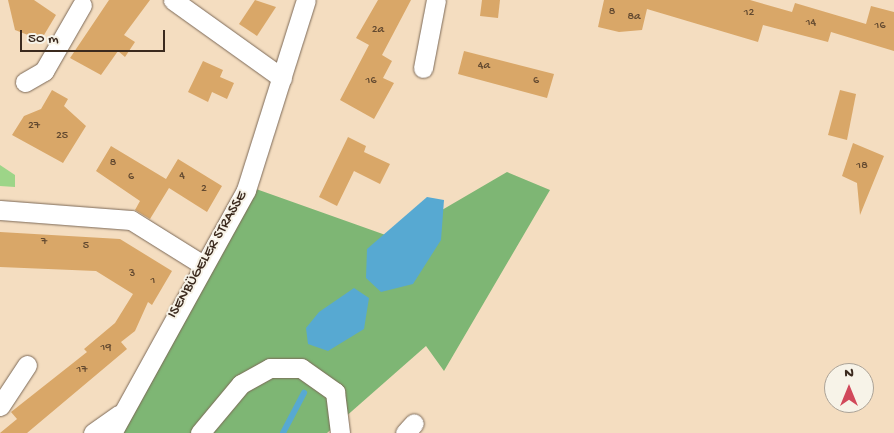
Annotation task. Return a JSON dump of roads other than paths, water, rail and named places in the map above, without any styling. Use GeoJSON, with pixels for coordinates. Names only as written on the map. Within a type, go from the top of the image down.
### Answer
{"type":"FeatureCollection","features":[{"type":"Feature","properties":{"kind":"street"},"geometry":{"type":"LineString","coordinates":[[173,0],[282,78]]}},
{"type":"Feature","properties":{"kind":"street","name":"ISENBÜGELER STRASSE"},"geometry":{"type":"LineString","coordinates":[[112,433],[119,416],[202,265],[246,190],[306,0]]}},
{"type":"Feature","properties":{"kind":"street"},"geometry":{"type":"LineString","coordinates":[[424,68],[436,0]]}},
{"type":"Feature","properties":{"kind":"street"},"geometry":{"type":"LineString","coordinates":[[25,82],[44,71],[80,2]]}},
{"type":"Feature","properties":{"kind":"street"},"geometry":{"type":"LineString","coordinates":[[0,210],[131,220],[202,265]]}},
{"type":"Feature","properties":{"kind":"street"},"geometry":{"type":"LineString","coordinates":[[0,406],[27,365]]}},
{"type":"Feature","properties":{"kind":"street"},"geometry":{"type":"LineString","coordinates":[[200,433],[241,384],[270,368],[301,368],[335,392],[340,433]]}},
{"type":"Feature","properties":{"kind":"street","name":"ISENBÜGELER STRASSE"},"geometry":{"type":"LineString","coordinates":[[93,433],[119,416]]}},
{"type":"Feature","properties":{"kind":"water"},"geometry":{"type":"Polygon","coordinates":[[[427,197],[444,200],[441,240],[413,284],[381,292],[366,278],[367,249],[427,197]]]}},
{"type":"Feature","properties":{"kind":"water"},"geometry":{"type":"Polygon","coordinates":[[[354,288],[369,298],[364,329],[328,351],[308,344],[306,328],[319,312],[354,288]]]}},
{"type":"Feature","properties":{"kind":"waterway"},"geometry":{"type":"LineString","coordinates":[[283,433],[304,393]]}}]}
